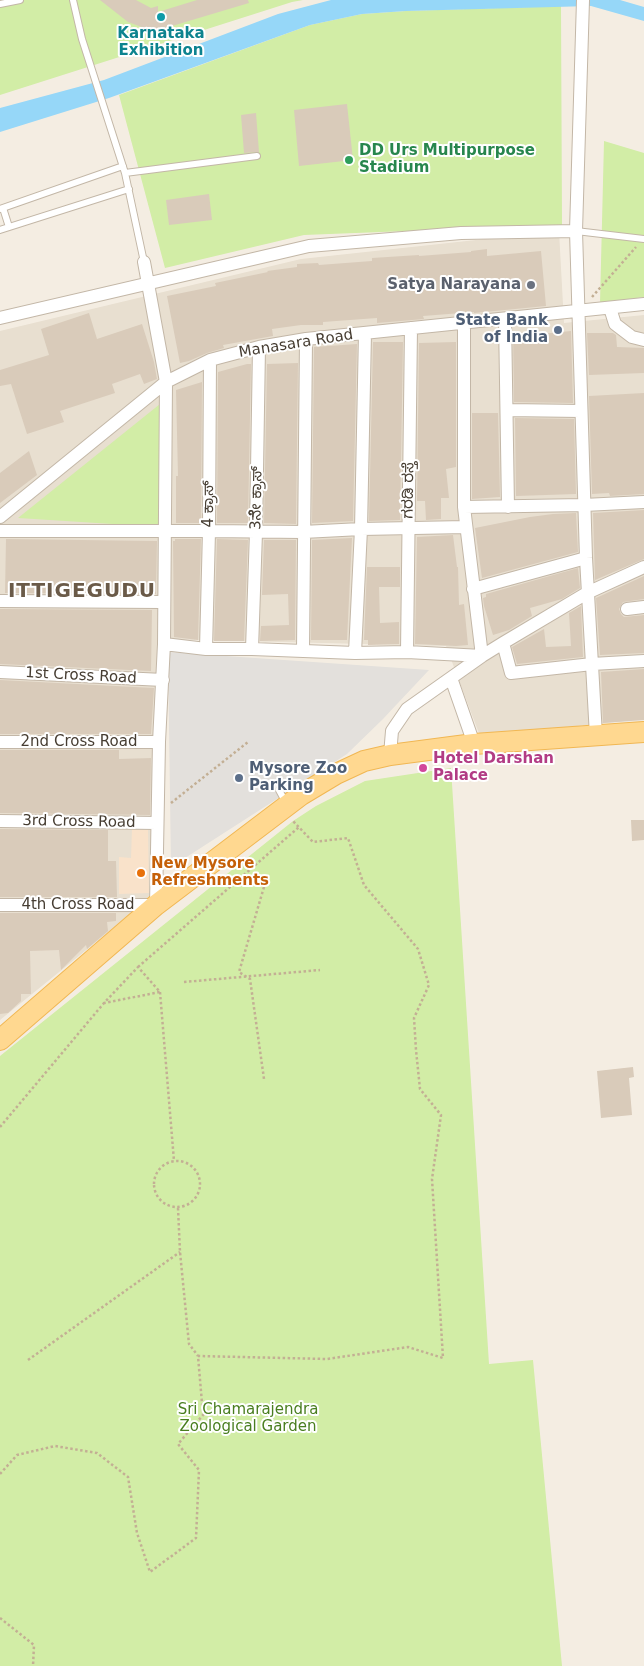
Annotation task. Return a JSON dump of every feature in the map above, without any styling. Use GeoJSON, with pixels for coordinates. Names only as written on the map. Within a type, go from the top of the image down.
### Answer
{"type":"FeatureCollection","features":[{"type":"Feature","properties":{"kind":"main road"},"geometry":{"type":"LineString","coordinates":[[0,1040],[156,905],[283,801],[301,796],[336,774],[364,761],[390,754],[474,744],[644,732]]}},
{"type":"Feature","properties":{"kind":"street"},"geometry":{"type":"LineString","coordinates":[[583,4],[576,231],[587,593],[596,736]]}},
{"type":"Feature","properties":{"kind":"street"},"geometry":{"type":"LineString","coordinates":[[0,318],[309,246],[461,233],[576,231]]}},
{"type":"Feature","properties":{"kind":"street"},"geometry":{"type":"LineString","coordinates":[[144,262],[166,382],[164,644],[159,742],[156,905]]}},
{"type":"Feature","properties":{"kind":"street","name":"Manasara Road"},"geometry":{"type":"LineString","coordinates":[[0,516],[166,382],[210,360],[260,347],[306,339],[644,304]]}},
{"type":"Feature","properties":{"kind":"street"},"geometry":{"type":"LineString","coordinates":[[610,308],[615,324],[632,337],[644,340]]}},
{"type":"Feature","properties":{"kind":"street"},"geometry":{"type":"LineString","coordinates":[[506,319],[508,507]]}},
{"type":"Feature","properties":{"kind":"street"},"geometry":{"type":"LineString","coordinates":[[464,322],[464,507],[482,656]]}},
{"type":"Feature","properties":{"kind":"street","name":"ಗರಡಿ ರಸ್ತೆ"},"geometry":{"type":"LineString","coordinates":[[407,652],[411,328]]}},
{"type":"Feature","properties":{"kind":"street"},"geometry":{"type":"LineString","coordinates":[[355,653],[362,530],[365,333]]}},
{"type":"Feature","properties":{"kind":"street"},"geometry":{"type":"LineString","coordinates":[[303,650],[306,339]]}},
{"type":"Feature","properties":{"kind":"street","name":"3ನೆೇ ಕ್ರಾಸ್"},"geometry":{"type":"LineString","coordinates":[[252,649],[260,347]]}},
{"type":"Feature","properties":{"kind":"street","name":"4 ಕ್ರಾಸ್"},"geometry":{"type":"LineString","coordinates":[[206,649],[210,360]]}},
{"type":"Feature","properties":{"kind":"street"},"geometry":{"type":"LineString","coordinates":[[507,410],[581,411]]}},
{"type":"Feature","properties":{"kind":"street"},"geometry":{"type":"LineString","coordinates":[[464,507],[584,506],[644,502]]}},
{"type":"Feature","properties":{"kind":"street"},"geometry":{"type":"LineString","coordinates":[[0,531],[209,530],[303,532],[466,527]]}},
{"type":"Feature","properties":{"kind":"street"},"geometry":{"type":"LineString","coordinates":[[473,589],[586,558]]}},
{"type":"Feature","properties":{"kind":"street"},"geometry":{"type":"LineString","coordinates":[[390,754],[392,731],[407,709],[503,643],[587,593],[644,567]]}},
{"type":"Feature","properties":{"kind":"street"},"geometry":{"type":"LineString","coordinates":[[0,601],[163,602]]}},
{"type":"Feature","properties":{"kind":"street"},"geometry":{"type":"LineString","coordinates":[[628,609],[644,607]]}},
{"type":"Feature","properties":{"kind":"street"},"geometry":{"type":"LineString","coordinates":[[503,643],[511,672],[644,661]]}},
{"type":"Feature","properties":{"kind":"street"},"geometry":{"type":"LineString","coordinates":[[164,644],[206,649],[303,650],[355,653],[407,652],[482,656]]}},
{"type":"Feature","properties":{"kind":"street","name":"1st Cross Road"},"geometry":{"type":"LineString","coordinates":[[0,672],[163,680]]}},
{"type":"Feature","properties":{"kind":"street"},"geometry":{"type":"LineString","coordinates":[[451,678],[474,744]]}},
{"type":"Feature","properties":{"kind":"street","name":"2nd Cross Road"},"geometry":{"type":"LineString","coordinates":[[0,742],[159,742]]}},
{"type":"Feature","properties":{"kind":"street","name":"3rd Cross Road"},"geometry":{"type":"LineString","coordinates":[[0,821],[157,823]]}},
{"type":"Feature","properties":{"kind":"street","name":"4th Cross Road"},"geometry":{"type":"LineString","coordinates":[[0,905],[156,905]]}},
{"type":"Feature","properties":{"kind":"lane"},"geometry":{"type":"LineString","coordinates":[[0,4],[20,0]]}},
{"type":"Feature","properties":{"kind":"lane"},"geometry":{"type":"LineString","coordinates":[[73,0],[82,39],[96,77],[124,170],[144,262]]}},
{"type":"Feature","properties":{"kind":"lane"},"geometry":{"type":"LineString","coordinates":[[9,227],[1,209],[124,170],[257,156]]}},
{"type":"Feature","properties":{"kind":"lane"},"geometry":{"type":"LineString","coordinates":[[0,230],[129,189]]}},
{"type":"Feature","properties":{"kind":"lane"},"geometry":{"type":"LineString","coordinates":[[576,231],[644,239]]}},
{"type":"Feature","properties":{"kind":"path"},"geometry":{"type":"LineString","coordinates":[[579,312],[644,239]]}},
{"type":"Feature","properties":{"kind":"path"},"geometry":{"type":"LineString","coordinates":[[158,805],[171,803],[248,742]]}},
{"type":"Feature","properties":{"kind":"path"},"geometry":{"type":"LineString","coordinates":[[198,1356],[327,1359],[408,1347],[443,1358],[432,1179],[442,1115],[420,1089],[414,1018],[430,985],[418,949],[364,885],[348,838],[313,842],[299,827],[283,801]]}},
{"type":"Feature","properties":{"kind":"path"},"geometry":{"type":"LineString","coordinates":[[0,1127],[104,1003],[138,967],[299,827]]}},
{"type":"Feature","properties":{"kind":"path"},"geometry":{"type":"LineString","coordinates":[[264,887],[240,972],[250,979],[264,1079]]}},
{"type":"Feature","properties":{"kind":"path"},"geometry":{"type":"LineString","coordinates":[[138,967],[160,992],[174,1161]]}},
{"type":"Feature","properties":{"kind":"path"},"geometry":{"type":"LineString","coordinates":[[184,982],[320,970]]}},
{"type":"Feature","properties":{"kind":"path"},"geometry":{"type":"LineString","coordinates":[[104,1003],[160,992]]}},
{"type":"Feature","properties":{"kind":"path"},"geometry":{"type":"LineString","coordinates":[[174,1161],[181,1161],[194,1168],[200,1182],[200,1190],[197,1197],[192,1202],[178,1208],[170,1207],[158,1197],[154,1183],[160,1168],[174,1161]]}},
{"type":"Feature","properties":{"kind":"path"},"geometry":{"type":"LineString","coordinates":[[0,1474],[17,1455],[55,1446],[97,1453],[128,1477],[137,1533],[150,1572],[196,1538],[198,1470],[178,1444],[203,1415],[198,1356],[189,1344],[180,1252],[178,1208]]}},
{"type":"Feature","properties":{"kind":"path"},"geometry":{"type":"LineString","coordinates":[[28,1360],[180,1252]]}},
{"type":"Feature","properties":{"kind":"path"},"geometry":{"type":"LineString","coordinates":[[0,1618],[34,1645],[33,1666]]}},
{"type":"Feature","properties":{"kind":"shaded area"},"geometry":{"type":"Polygon","coordinates":[[[559,231],[564,323],[644,315],[644,719],[480,736],[446,646],[158,639],[149,899],[0,1020],[0,331],[301,259],[559,231]]]}},
{"type":"Feature","properties":{"kind":"shaded area","name":"Mysore Zoo Parking"},"geometry":{"type":"Polygon","coordinates":[[[168,652],[429,670],[347,754],[171,867],[168,652]]]}},
{"type":"Feature","properties":{"kind":"shaded area"},"geometry":{"type":"Polygon","coordinates":[[[132,829],[148,830],[149,893],[119,894],[119,857],[131,858],[132,829]]]}},
{"type":"Feature","properties":{"kind":"green space"},"geometry":{"type":"Polygon","coordinates":[[[0,0],[303,0],[0,95],[0,0]]]}},
{"type":"Feature","properties":{"kind":"green space","name":"DD Urs Multipurpose Stadium"},"geometry":{"type":"Polygon","coordinates":[[[561,6],[562,225],[304,235],[165,268],[119,95],[310,25],[362,14],[561,6]]]}},
{"type":"Feature","properties":{"kind":"green space"},"geometry":{"type":"Polygon","coordinates":[[[604,141],[644,153],[644,297],[600,303],[604,141]]]}},
{"type":"Feature","properties":{"kind":"green space"},"geometry":{"type":"Polygon","coordinates":[[[160,404],[160,527],[18,518],[160,404]]]}},
{"type":"Feature","properties":{"kind":"green space","name":"Sri Chamarajendra Zoological Garden"},"geometry":{"type":"Polygon","coordinates":[[[451,768],[489,1364],[533,1360],[562,1666],[0,1666],[0,1056],[293,821],[316,806],[365,781],[451,768]]]}},
{"type":"Feature","properties":{"kind":"water"},"geometry":{"type":"Polygon","coordinates":[[[331,0],[620,0],[644,7],[644,21],[591,6],[362,14],[310,25],[109,98],[0,132],[0,108],[104,80],[278,14],[331,0]]]}},
{"type":"Feature","properties":{"kind":"building","name":"Karnataka Exhibition"},"geometry":{"type":"Polygon","coordinates":[[[100,0],[136,0],[151,8],[158,6],[158,12],[197,0],[248,0],[249,3],[162,29],[147,29],[128,22],[100,0]]]}},
{"type":"Feature","properties":{"kind":"building"},"geometry":{"type":"Polygon","coordinates":[[[347,104],[353,160],[299,166],[294,110],[347,104]]]}},
{"type":"Feature","properties":{"kind":"building"},"geometry":{"type":"Polygon","coordinates":[[[256,113],[259,152],[244,153],[241,115],[256,113]]]}},
{"type":"Feature","properties":{"kind":"building"},"geometry":{"type":"Polygon","coordinates":[[[209,194],[212,220],[169,225],[166,200],[209,194]]]}},
{"type":"Feature","properties":{"kind":"building"},"geometry":{"type":"Polygon","coordinates":[[[487,249],[487,256],[541,251],[546,306],[423,316],[424,319],[389,322],[377,323],[377,318],[323,322],[323,325],[301,325],[272,329],[273,336],[223,345],[224,348],[180,363],[167,296],[216,286],[215,283],[267,271],[297,267],[297,264],[318,263],[319,265],[372,261],[372,258],[471,252],[487,249]]]}},
{"type":"Feature","properties":{"kind":"building"},"geometry":{"type":"Polygon","coordinates":[[[89,313],[97,339],[142,324],[154,362],[157,379],[144,384],[140,374],[112,384],[115,393],[60,411],[64,422],[27,434],[11,384],[0,386],[0,370],[49,355],[41,329],[89,313]]]}},
{"type":"Feature","properties":{"kind":"building"},"geometry":{"type":"Polygon","coordinates":[[[571,331],[573,403],[514,402],[513,332],[531,332],[531,335],[571,331]]]}},
{"type":"Feature","properties":{"kind":"building"},"geometry":{"type":"Polygon","coordinates":[[[587,333],[613,333],[616,335],[617,347],[644,348],[644,373],[589,375],[587,333]]]}},
{"type":"Feature","properties":{"kind":"building"},"geometry":{"type":"Polygon","coordinates":[[[373,342],[403,342],[400,520],[369,521],[373,342]]]}},
{"type":"Feature","properties":{"kind":"building"},"geometry":{"type":"Polygon","coordinates":[[[456,342],[456,467],[446,469],[449,498],[441,498],[441,519],[426,520],[425,501],[417,501],[419,343],[456,342]]]}},
{"type":"Feature","properties":{"kind":"building"},"geometry":{"type":"Polygon","coordinates":[[[357,344],[353,521],[312,523],[314,347],[357,344]]]}},
{"type":"Feature","properties":{"kind":"building"},"geometry":{"type":"Polygon","coordinates":[[[298,363],[296,524],[264,523],[267,364],[298,363]]]}},
{"type":"Feature","properties":{"kind":"building"},"geometry":{"type":"Polygon","coordinates":[[[251,364],[248,523],[217,523],[218,372],[251,364]]]}},
{"type":"Feature","properties":{"kind":"building"},"geometry":{"type":"Polygon","coordinates":[[[202,382],[201,523],[176,523],[176,476],[178,476],[176,390],[202,382]]]}},
{"type":"Feature","properties":{"kind":"building"},"geometry":{"type":"Polygon","coordinates":[[[644,393],[644,494],[610,496],[609,493],[592,494],[589,396],[644,393]]]}},
{"type":"Feature","properties":{"kind":"building"},"geometry":{"type":"Polygon","coordinates":[[[472,413],[498,413],[500,497],[472,499],[472,413]]]}},
{"type":"Feature","properties":{"kind":"building"},"geometry":{"type":"Polygon","coordinates":[[[515,418],[574,419],[576,494],[516,496],[515,418]]]}},
{"type":"Feature","properties":{"kind":"building"},"geometry":{"type":"Polygon","coordinates":[[[29,451],[37,475],[0,503],[0,473],[29,451]]]}},
{"type":"Feature","properties":{"kind":"building"},"geometry":{"type":"Polygon","coordinates":[[[644,510],[644,559],[595,580],[593,513],[644,510]]]}},
{"type":"Feature","properties":{"kind":"building"},"geometry":{"type":"Polygon","coordinates":[[[576,513],[578,552],[482,578],[475,528],[530,517],[576,513]]]}},
{"type":"Feature","properties":{"kind":"building"},"geometry":{"type":"Polygon","coordinates":[[[453,535],[458,567],[459,605],[464,604],[468,645],[415,644],[417,537],[453,535]]]}},
{"type":"Feature","properties":{"kind":"building"},"geometry":{"type":"Polygon","coordinates":[[[352,538],[347,640],[311,640],[312,540],[352,538]]]}},
{"type":"Feature","properties":{"kind":"building"},"geometry":{"type":"Polygon","coordinates":[[[6,539],[157,541],[156,594],[5,593],[6,539]]]}},
{"type":"Feature","properties":{"kind":"building"},"geometry":{"type":"Polygon","coordinates":[[[175,539],[201,539],[198,640],[174,637],[173,541],[175,539]]]}},
{"type":"Feature","properties":{"kind":"building"},"geometry":{"type":"Polygon","coordinates":[[[217,539],[248,540],[244,641],[214,641],[217,539]]]}},
{"type":"Feature","properties":{"kind":"building"},"geometry":{"type":"Polygon","coordinates":[[[264,540],[296,540],[295,640],[260,641],[261,626],[289,625],[288,594],[262,595],[264,540]]]}},
{"type":"Feature","properties":{"kind":"building"},"geometry":{"type":"Polygon","coordinates":[[[367,567],[400,567],[400,587],[379,587],[380,623],[399,622],[399,644],[368,645],[368,640],[364,640],[367,567]]]}},
{"type":"Feature","properties":{"kind":"building"},"geometry":{"type":"Polygon","coordinates":[[[578,568],[580,588],[562,599],[530,608],[532,616],[509,630],[493,635],[484,606],[483,598],[486,597],[486,594],[578,568]]]}},
{"type":"Feature","properties":{"kind":"building"},"geometry":{"type":"Polygon","coordinates":[[[644,576],[644,599],[623,602],[619,609],[624,617],[644,615],[644,653],[600,655],[596,598],[644,576]]]}},
{"type":"Feature","properties":{"kind":"building"},"geometry":{"type":"Polygon","coordinates":[[[581,606],[583,657],[517,664],[512,647],[544,629],[546,647],[571,646],[569,613],[581,606]]]}},
{"type":"Feature","properties":{"kind":"building"},"geometry":{"type":"Polygon","coordinates":[[[0,609],[152,610],[151,671],[0,664],[0,609]]]}},
{"type":"Feature","properties":{"kind":"building"},"geometry":{"type":"Polygon","coordinates":[[[644,669],[644,720],[603,723],[601,672],[644,669]]]}},
{"type":"Feature","properties":{"kind":"building"},"geometry":{"type":"Polygon","coordinates":[[[0,680],[154,688],[151,734],[0,734],[0,680]]]}},
{"type":"Feature","properties":{"kind":"building"},"geometry":{"type":"Polygon","coordinates":[[[0,750],[119,750],[119,759],[151,758],[150,815],[0,813],[0,750]]]}},
{"type":"Feature","properties":{"kind":"building"},"geometry":{"type":"Polygon","coordinates":[[[631,820],[644,820],[644,840],[632,841],[631,820]]]}},
{"type":"Feature","properties":{"kind":"building"},"geometry":{"type":"Polygon","coordinates":[[[0,829],[108,830],[108,861],[116,861],[117,897],[0,897],[0,829]]]}},
{"type":"Feature","properties":{"kind":"building"},"geometry":{"type":"Polygon","coordinates":[[[0,913],[116,913],[116,921],[107,922],[108,931],[87,949],[86,945],[61,970],[59,950],[30,951],[31,994],[21,994],[21,1001],[8,1013],[0,1014],[0,913]]]}},
{"type":"Feature","properties":{"kind":"building"},"geometry":{"type":"Polygon","coordinates":[[[633,1067],[634,1077],[629,1078],[632,1115],[601,1118],[597,1071],[633,1067]]]}},
{"type":"Feature","properties":{"kind":"place","name":"Karnataka Exhibition"},"geometry":{"type":"Point","coordinates":[161,17]}},
{"type":"Feature","properties":{"kind":"place","name":"DD Urs Multipurpose Stadium"},"geometry":{"type":"Point","coordinates":[349,160]}},
{"type":"Feature","properties":{"kind":"place","name":"Satya Narayana"},"geometry":{"type":"Point","coordinates":[531,285]}},
{"type":"Feature","properties":{"kind":"place","name":"State Bank of India"},"geometry":{"type":"Point","coordinates":[558,330]}},
{"type":"Feature","properties":{"kind":"place","name":"Hotel Darshan Palace"},"geometry":{"type":"Point","coordinates":[423,768]}},
{"type":"Feature","properties":{"kind":"place","name":"Mysore Zoo Parking"},"geometry":{"type":"Point","coordinates":[239,778]}},
{"type":"Feature","properties":{"kind":"place","name":"New Mysore Refreshments"},"geometry":{"type":"Point","coordinates":[141,873]}},
{"type":"Feature","properties":{"kind":"district","name":"ITTIGEGUDU"},"geometry":{"type":"Point","coordinates":[82,592]}}]}
